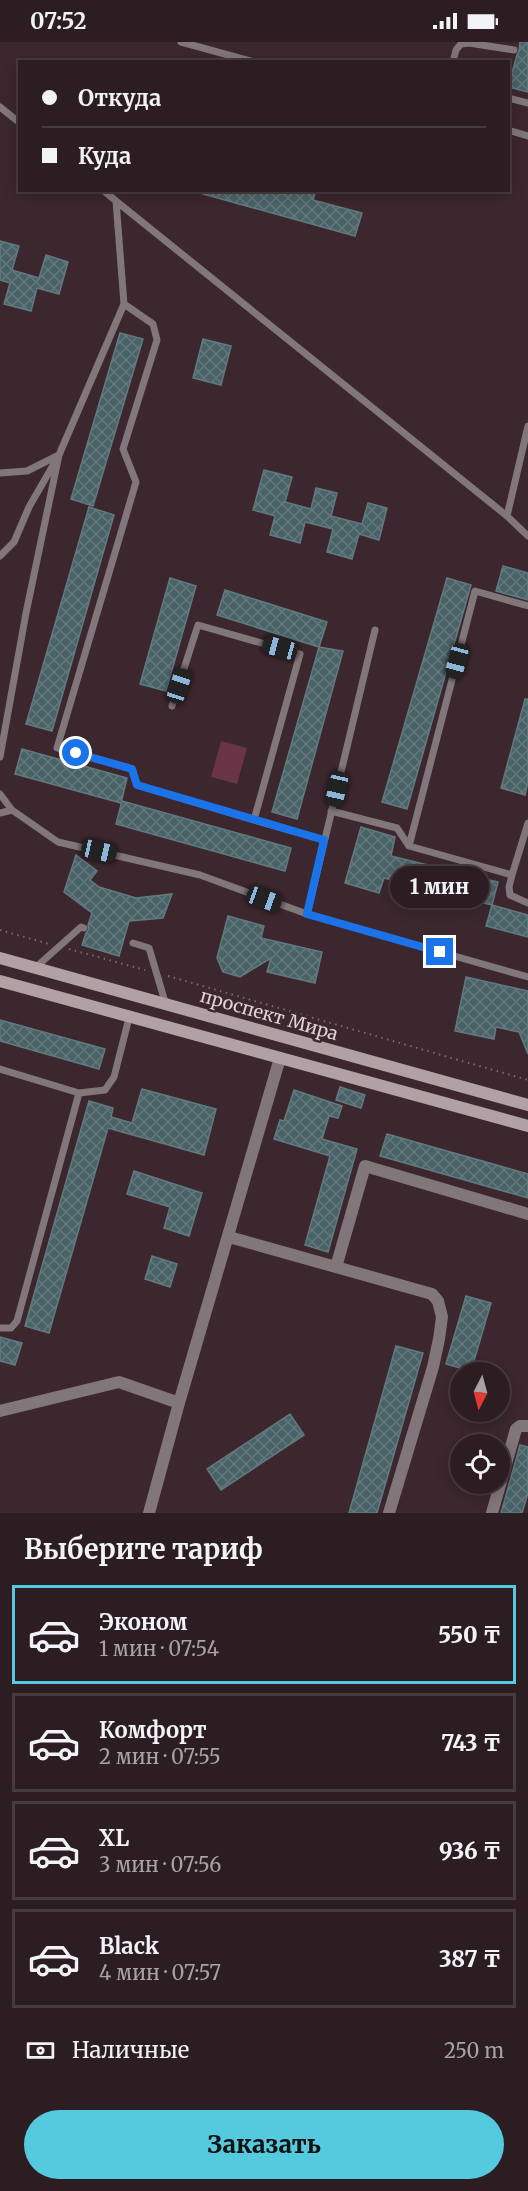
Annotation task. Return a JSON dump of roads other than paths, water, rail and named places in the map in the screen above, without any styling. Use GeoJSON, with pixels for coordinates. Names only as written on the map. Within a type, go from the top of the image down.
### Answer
{"type":"FeatureCollection","features":[{"type":"Feature","properties":{"kind":"main road","name":"проспект Мира"},"geometry":{"type":"LineString","coordinates":[[0,958],[528,1105]]}},
{"type":"Feature","properties":{"kind":"main road"},"geometry":{"type":"LineString","coordinates":[[0,981],[528,1126]]}},
{"type":"Feature","properties":{"kind":"main road"},"geometry":{"type":"LineString","coordinates":[[481,1112],[528,1119]]}},
{"type":"Feature","properties":{"kind":"street"},"geometry":{"type":"LineString","coordinates":[[149,1513],[280,1058]]}},
{"type":"Feature","properties":{"kind":"street"},"geometry":{"type":"LineString","coordinates":[[336,1267],[365,1166],[528,1214]]}},
{"type":"Feature","properties":{"kind":"street"},"geometry":{"type":"LineString","coordinates":[[229,1237],[432,1294],[438,1301],[442,1317],[433,1367],[388,1513]]}},
{"type":"Feature","properties":{"kind":"street"},"geometry":{"type":"LineString","coordinates":[[0,1411],[119,1382],[179,1403]]}},
{"type":"Feature","properties":{"kind":"street"},"geometry":{"type":"LineString","coordinates":[[492,1513],[516,1429],[520,1426],[528,1426]]}},
{"type":"Feature","properties":{"kind":"lane"},"geometry":{"type":"LineString","coordinates":[[181,42],[247,60]]}},
{"type":"Feature","properties":{"kind":"lane"},"geometry":{"type":"LineString","coordinates":[[454,60],[460,44],[469,43],[514,50]]}},
{"type":"Feature","properties":{"kind":"lane"},"geometry":{"type":"LineString","coordinates":[[510,99],[528,104]]}},
{"type":"Feature","properties":{"kind":"lane"},"geometry":{"type":"LineString","coordinates":[[0,107],[18,121]]}},
{"type":"Feature","properties":{"kind":"lane"},"geometry":{"type":"LineString","coordinates":[[510,131],[528,136]]}},
{"type":"Feature","properties":{"kind":"lane"},"geometry":{"type":"LineString","coordinates":[[105,192],[507,516],[528,536]]}},
{"type":"Feature","properties":{"kind":"lane"},"geometry":{"type":"LineString","coordinates":[[0,556],[14,542],[29,507],[59,455],[124,304],[116,201]]}},
{"type":"Feature","properties":{"kind":"lane"},"geometry":{"type":"LineString","coordinates":[[124,304],[153,324],[158,340],[123,450],[136,482],[57,748],[132,769],[137,785],[324,840]]}},
{"type":"Feature","properties":{"kind":"lane"},"geometry":{"type":"LineString","coordinates":[[507,516],[528,426]]}},
{"type":"Feature","properties":{"kind":"lane"},"geometry":{"type":"LineString","coordinates":[[0,472],[27,471],[59,455]]}},
{"type":"Feature","properties":{"kind":"lane"},"geometry":{"type":"LineString","coordinates":[[0,757],[26,614],[59,455]]}},
{"type":"Feature","properties":{"kind":"lane"},"geometry":{"type":"LineString","coordinates":[[409,846],[475,591],[528,606]]}},
{"type":"Feature","properties":{"kind":"lane"},"geometry":{"type":"LineString","coordinates":[[172,706],[198,625],[300,654],[254,820]]}},
{"type":"Feature","properties":{"kind":"lane"},"geometry":{"type":"LineString","coordinates":[[307,914],[375,630]]}},
{"type":"Feature","properties":{"kind":"lane"},"geometry":{"type":"LineString","coordinates":[[0,794],[12,810],[58,842],[200,875],[307,914],[528,977]]}},
{"type":"Feature","properties":{"kind":"lane"},"geometry":{"type":"LineString","coordinates":[[0,813],[12,810]]}},
{"type":"Feature","properties":{"kind":"lane"},"geometry":{"type":"LineString","coordinates":[[332,812],[397,828],[409,846],[513,875]]}},
{"type":"Feature","properties":{"kind":"lane"},"geometry":{"type":"LineString","coordinates":[[528,823],[509,887],[510,895],[528,903]]}},
{"type":"Feature","properties":{"kind":"lane"},"geometry":{"type":"LineString","coordinates":[[35,968],[81,927],[84,928]]}},
{"type":"Feature","properties":{"kind":"lane"},"geometry":{"type":"LineString","coordinates":[[132,943],[149,948],[166,1005]]}},
{"type":"Feature","properties":{"kind":"lane"},"geometry":{"type":"LineString","coordinates":[[0,1069],[79,1093],[105,1090],[114,1077],[129,1018]]}},
{"type":"Feature","properties":{"kind":"lane"},"geometry":{"type":"LineString","coordinates":[[0,1328],[11,1328],[17,1321],[79,1093]]}}]}
